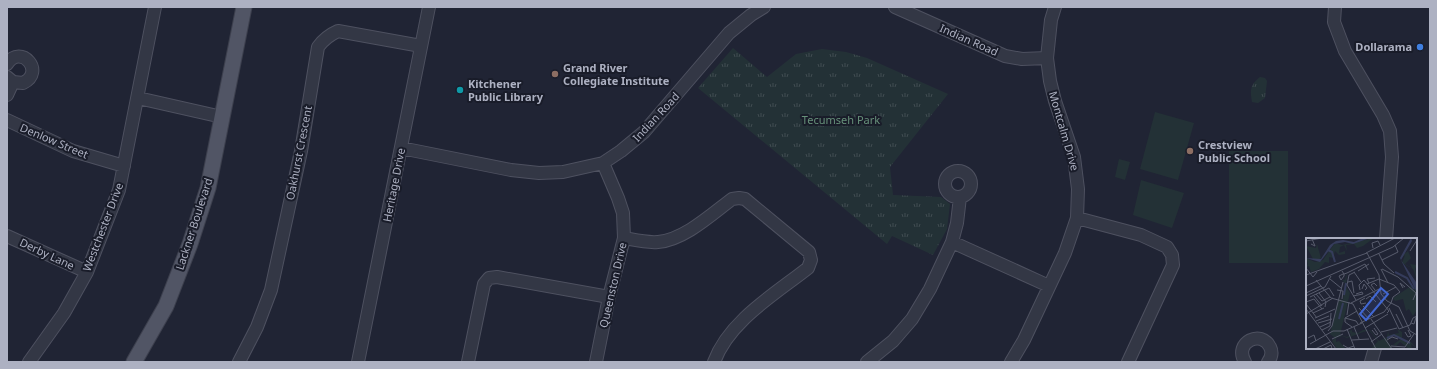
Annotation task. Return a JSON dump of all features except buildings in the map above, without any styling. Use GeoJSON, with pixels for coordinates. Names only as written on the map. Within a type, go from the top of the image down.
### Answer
{"type":"FeatureCollection","features":[{"type":"Feature","properties":{"kind":"main road","name":"Lackner Boulevard"},"geometry":{"type":"LineString","coordinates":[[134,362],[166,306],[190,244],[208,188],[244,7]]}},
{"type":"Feature","properties":{"kind":"street","name":"Westchester Drive"},"geometry":{"type":"LineString","coordinates":[[29,362],[64,313],[87,272],[119,190],[155,7]]}},
{"type":"Feature","properties":{"kind":"street","name":"Heritage Drive"},"geometry":{"type":"LineString","coordinates":[[358,362],[402,148],[428,7]]}},
{"type":"Feature","properties":{"kind":"street","name":"Indian Road"},"geometry":{"type":"LineString","coordinates":[[402,148],[510,170],[540,173],[563,172],[603,163],[621,151],[644,132],[729,33],[751,15],[764,7]]}},
{"type":"Feature","properties":{"kind":"street","name":"Indian Road"},"geometry":{"type":"LineString","coordinates":[[895,7],[1005,56],[1022,59],[1047,58]]}},
{"type":"Feature","properties":{"kind":"street","name":"Montcalm Drive"},"geometry":{"type":"LineString","coordinates":[[1011,362],[1024,340],[1065,253],[1077,218],[1078,189],[1074,157],[1055,101],[1050,81],[1047,58],[1051,20],[1054,7]]}},
{"type":"Feature","properties":{"kind":"street"},"geometry":{"type":"LineString","coordinates":[[1335,7],[1334,22],[1345,51],[1383,115],[1390,131],[1392,157],[1386,238]]}},
{"type":"Feature","properties":{"kind":"street","name":"Oakhurst Crescent"},"geometry":{"type":"LineString","coordinates":[[239,362],[257,327],[271,290],[301,151],[318,47],[330,34],[338,31],[421,46]]}},
{"type":"Feature","properties":{"kind":"street"},"geometry":{"type":"LineString","coordinates":[[7,64],[11,58],[21,56],[28,60],[31,65],[32,74],[27,81],[23,83],[10,80],[7,95]]}},
{"type":"Feature","properties":{"kind":"street"},"geometry":{"type":"LineString","coordinates":[[138,98],[222,117]]}},
{"type":"Feature","properties":{"kind":"street","name":"Denlow Street"},"geometry":{"type":"LineString","coordinates":[[7,120],[73,151],[124,166]]}},
{"type":"Feature","properties":{"kind":"street","name":"Queenston Drive"},"geometry":{"type":"LineString","coordinates":[[596,362],[609,297],[624,238],[623,213],[603,163]]}},
{"type":"Feature","properties":{"kind":"street"},"geometry":{"type":"LineString","coordinates":[[867,362],[893,341],[912,319],[930,289],[952,242],[957,223],[960,197]]}},
{"type":"Feature","properties":{"kind":"street"},"geometry":{"type":"LineString","coordinates":[[624,238],[644,242],[659,242],[675,238],[689,231],[732,200],[739,198],[745,199],[809,252],[811,260],[808,268],[748,314],[734,330],[714,362]]}},
{"type":"Feature","properties":{"kind":"street"},"geometry":{"type":"LineString","coordinates":[[1077,218],[1141,235],[1167,247],[1172,255],[1172,265],[1128,362]]}},
{"type":"Feature","properties":{"kind":"street","name":"Derby Lane"},"geometry":{"type":"LineString","coordinates":[[7,236],[87,272]]}},
{"type":"Feature","properties":{"kind":"street"},"geometry":{"type":"LineString","coordinates":[[952,242],[1049,286]]}},
{"type":"Feature","properties":{"kind":"street"},"geometry":{"type":"LineString","coordinates":[[468,362],[484,284],[489,278],[497,276],[609,297]]}},
{"type":"Feature","properties":{"kind":"street"},"geometry":{"type":"LineString","coordinates":[[1245,362],[1242,357],[1243,347],[1253,338],[1261,339],[1267,342],[1270,346],[1271,356],[1268,362]]}},
{"type":"Feature","properties":{"kind":"street"},"geometry":{"type":"LineString","coordinates":[[1371,362],[1375,349]]}},
{"type":"Feature","properties":{"kind":"green space","name":"Tecumseh Park"},"geometry":{"type":"Polygon","coordinates":[[[733,48],[767,77],[796,54],[822,49],[846,52],[867,58],[948,94],[890,167],[893,195],[941,197],[950,204],[947,229],[933,255],[892,236],[887,244],[698,88],[733,48]]]}},
{"type":"Feature","properties":{"kind":"green space"},"geometry":{"type":"Polygon","coordinates":[[[1260,77],[1265,78],[1267,81],[1265,98],[1258,103],[1252,102],[1252,88],[1254,83],[1260,77]]]}},
{"type":"Feature","properties":{"kind":"green space"},"geometry":{"type":"Polygon","coordinates":[[[1155,112],[1194,123],[1178,180],[1140,169],[1155,112]]]}},
{"type":"Feature","properties":{"kind":"green space"},"geometry":{"type":"Polygon","coordinates":[[[1229,151],[1288,151],[1288,263],[1229,263],[1229,151]]]}},
{"type":"Feature","properties":{"kind":"green space"},"geometry":{"type":"Polygon","coordinates":[[[1119,159],[1130,162],[1125,180],[1115,177],[1119,159]]]}},
{"type":"Feature","properties":{"kind":"green space"},"geometry":{"type":"Polygon","coordinates":[[[1141,180],[1184,193],[1172,228],[1133,215],[1141,180]]]}},
{"type":"Feature","properties":{"kind":"place","name":"Dollarama"},"geometry":{"type":"Point","coordinates":[1420,47]}},
{"type":"Feature","properties":{"kind":"place","name":"Grand River Collegiate Institute"},"geometry":{"type":"Point","coordinates":[555,74]}},
{"type":"Feature","properties":{"kind":"place","name":"Kitchener Public Library"},"geometry":{"type":"Point","coordinates":[460,90]}},
{"type":"Feature","properties":{"kind":"place","name":"Crestview Public School"},"geometry":{"type":"Point","coordinates":[1190,151]}}]}
